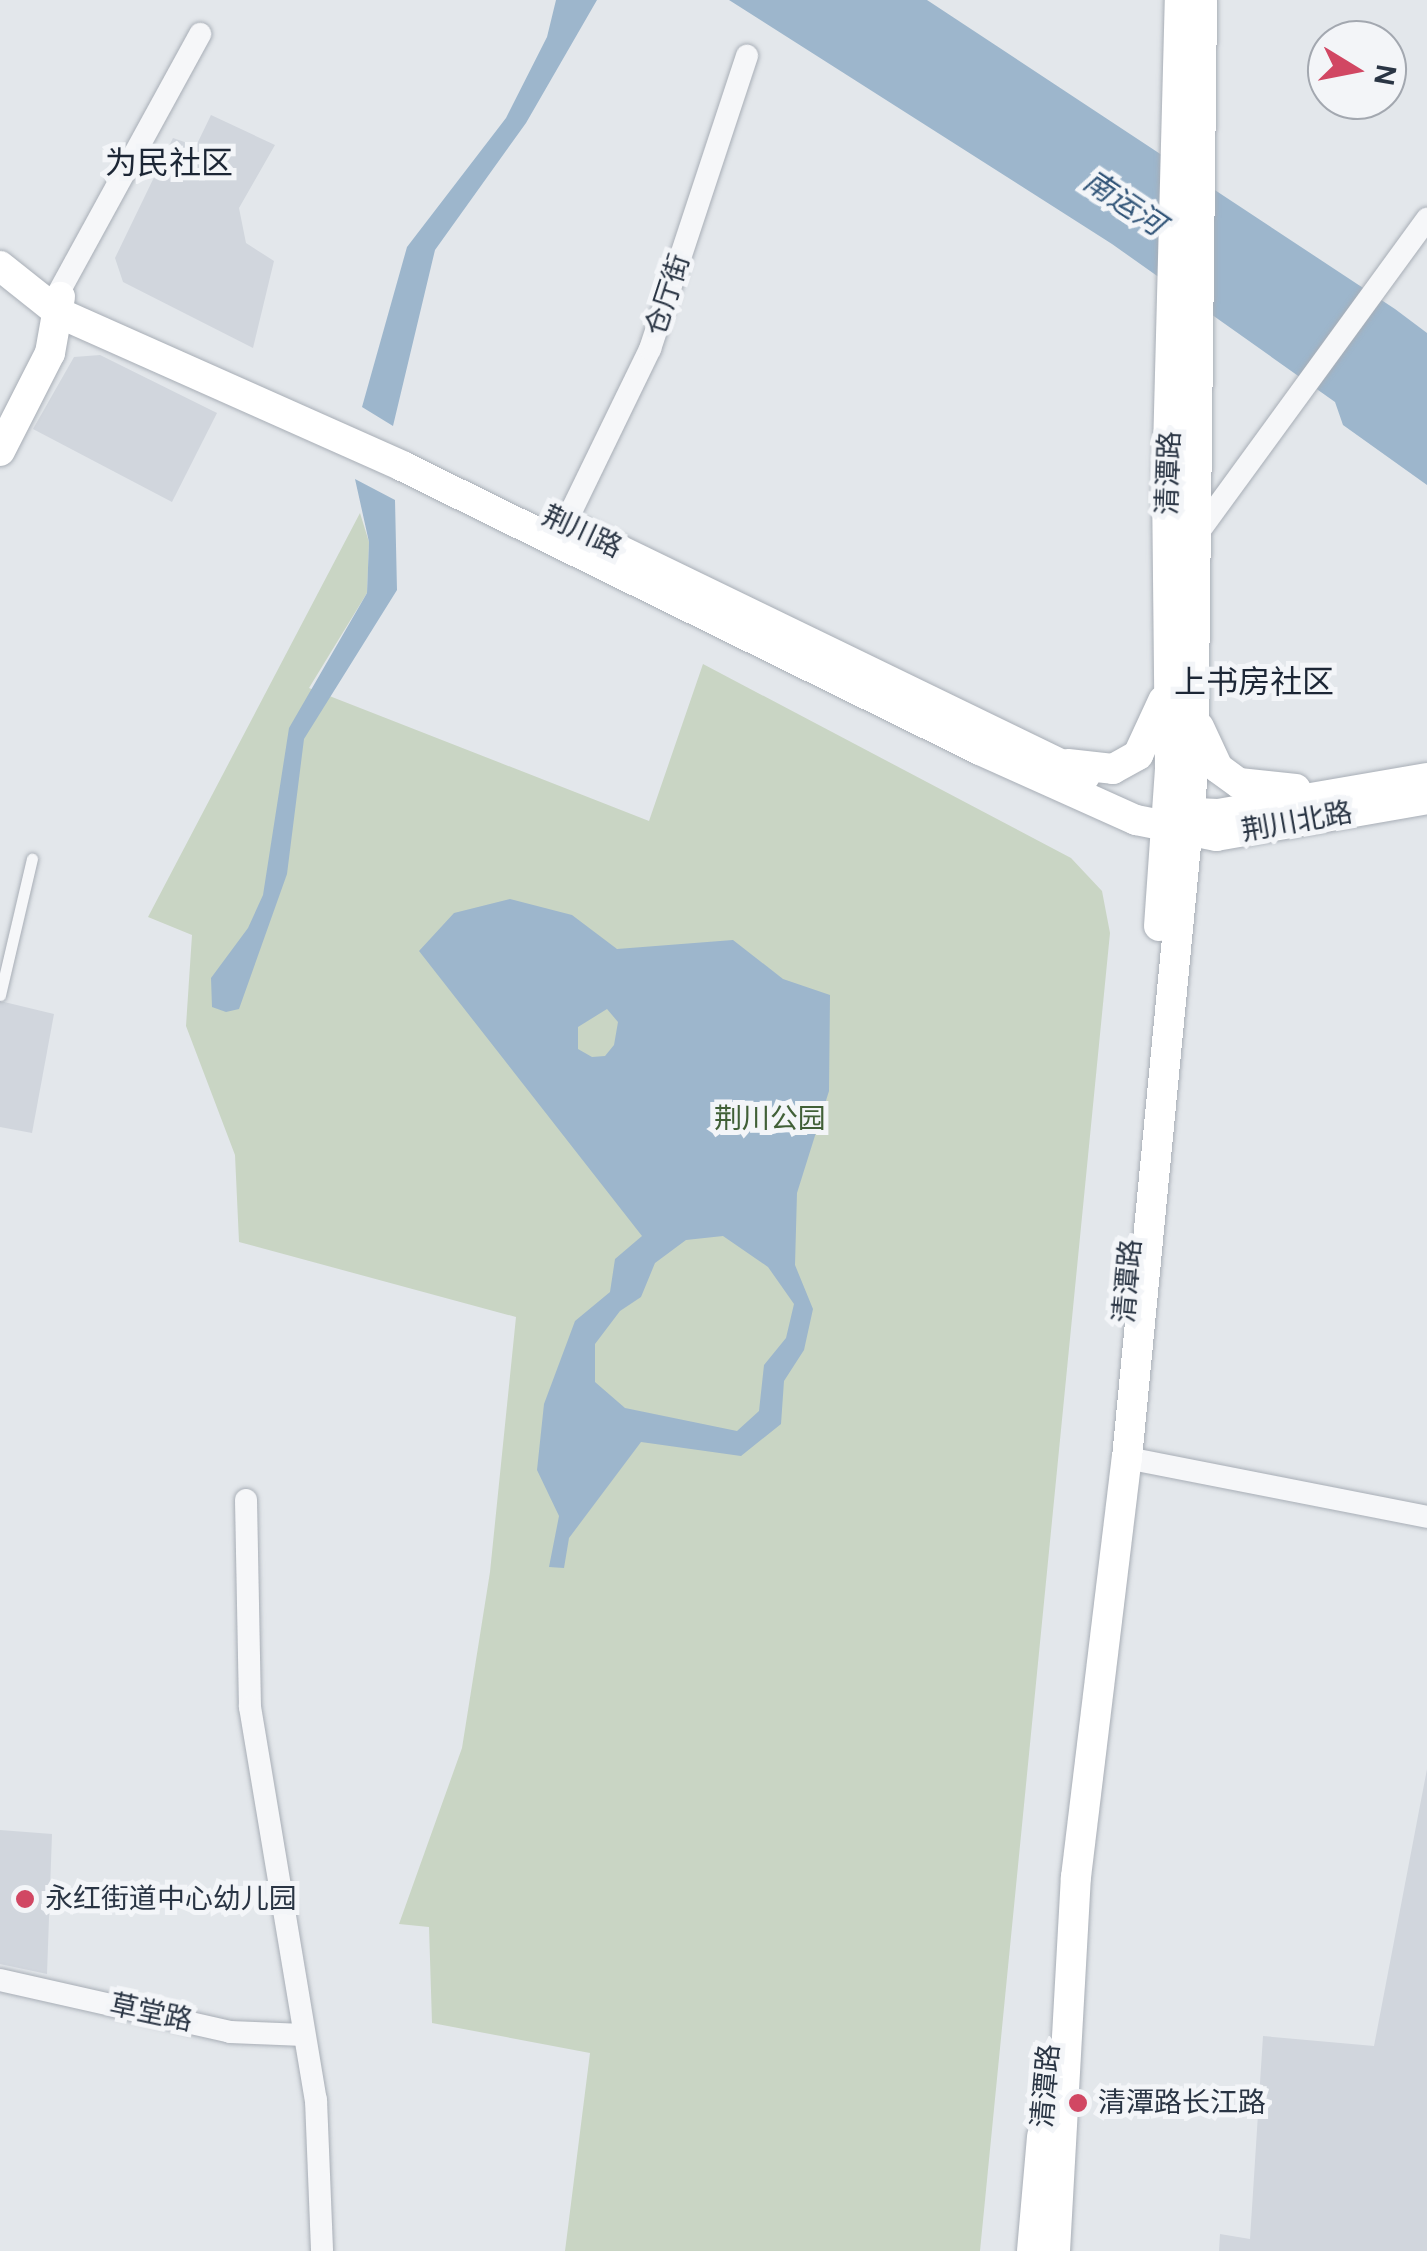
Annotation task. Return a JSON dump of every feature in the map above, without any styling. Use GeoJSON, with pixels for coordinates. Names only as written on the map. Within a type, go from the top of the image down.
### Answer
{"type":"FeatureCollection","features":[{"type":"Feature","properties":{"kind":"main road"},"geometry":{"type":"LineString","coordinates":[[1180,0],[1191,137]]}},
{"type":"Feature","properties":{"kind":"main road"},"geometry":{"type":"LineString","coordinates":[[1188,316],[1191,137],[1202,0]]}},
{"type":"Feature","properties":{"kind":"main road","name":"荆川路"},"geometry":{"type":"LineString","coordinates":[[0,246],[59,302],[565,524],[1054,772]]}},
{"type":"Feature","properties":{"kind":"main road","name":"荆川路"},"geometry":{"type":"LineString","coordinates":[[0,266],[59,302],[402,466],[1054,772],[1178,823]]}},
{"type":"Feature","properties":{"kind":"main road"},"geometry":{"type":"LineString","coordinates":[[0,451],[50,352],[59,302]]}},
{"type":"Feature","properties":{"kind":"main road","name":"清潭路"},"geometry":{"type":"LineString","coordinates":[[1032,2251],[1060,1872],[1116,1415],[1161,907],[1195,710],[1198,534],[1188,316]]}},
{"type":"Feature","properties":{"kind":"main road","name":"清潭路"},"geometry":{"type":"LineString","coordinates":[[1054,2251],[1076,1877],[1127,1458],[1178,823],[1169,674],[1168,488],[1188,316]]}},
{"type":"Feature","properties":{"kind":"main road"},"geometry":{"type":"LineString","coordinates":[[1054,772],[1113,768],[1138,755],[1159,718],[1169,674]]}},
{"type":"Feature","properties":{"kind":"main road"},"geometry":{"type":"LineString","coordinates":[[1195,710],[1202,744],[1218,768],[1239,783],[1348,792]]}},
{"type":"Feature","properties":{"kind":"main road"},"geometry":{"type":"LineString","coordinates":[[1054,772],[1122,824],[1148,854],[1161,907]]}},
{"type":"Feature","properties":{"kind":"main road","name":"荆川北路"},"geometry":{"type":"LineString","coordinates":[[1178,823],[1427,778]]}},
{"type":"Feature","properties":{"kind":"main road","name":"荆川北路"},"geometry":{"type":"LineString","coordinates":[[1178,823],[1216,836],[1427,799]]}},
{"type":"Feature","properties":{"kind":"street"},"geometry":{"type":"LineString","coordinates":[[59,302],[200,34]]}},
{"type":"Feature","properties":{"kind":"street","name":"仓厅街"},"geometry":{"type":"LineString","coordinates":[[565,524],[650,349],[747,56]]}},
{"type":"Feature","properties":{"kind":"street"},"geometry":{"type":"LineString","coordinates":[[1198,534],[1427,218]]}},
{"type":"Feature","properties":{"kind":"street"},"geometry":{"type":"LineString","coordinates":[[1127,1458],[1427,1517]]}},
{"type":"Feature","properties":{"kind":"street"},"geometry":{"type":"LineString","coordinates":[[246,1500],[250,1707],[316,2100],[322,2251]]}},
{"type":"Feature","properties":{"kind":"street","name":"草堂路"},"geometry":{"type":"LineString","coordinates":[[0,1980],[230,2032],[304,2035]]}},
{"type":"Feature","properties":{"kind":"lane"},"geometry":{"type":"LineString","coordinates":[[0,995],[32,859]]}},
{"type":"Feature","properties":{"kind":"shaded area"},"geometry":{"type":"Polygon","coordinates":[[[211,115],[275,145],[239,208],[246,243],[274,261],[253,348],[123,282],[115,258],[173,138],[196,146],[211,115]]]}},
{"type":"Feature","properties":{"kind":"shaded area"},"geometry":{"type":"Polygon","coordinates":[[[100,355],[217,413],[172,502],[33,429],[74,357],[100,355]]]}},
{"type":"Feature","properties":{"kind":"shaded area"},"geometry":{"type":"Polygon","coordinates":[[[0,1001],[54,1014],[32,1133],[0,1127],[0,1001]]]}},
{"type":"Feature","properties":{"kind":"shaded area"},"geometry":{"type":"Polygon","coordinates":[[[1427,1769],[1427,2251],[1219,2251],[1220,2234],[1250,2239],[1263,2036],[1374,2046],[1427,1769]]]}},
{"type":"Feature","properties":{"kind":"shaded area","name":"永红街道中心幼儿园"},"geometry":{"type":"Polygon","coordinates":[[[0,1830],[52,1834],[47,1974],[0,1964],[0,1830]]]}},
{"type":"Feature","properties":{"kind":"green space","name":"荆川公园"},"geometry":{"type":"Polygon","coordinates":[[[360,513],[369,542],[367,593],[309,688],[649,821],[703,664],[1071,858],[1102,891],[1110,933],[980,2251],[565,2251],[590,2053],[432,2023],[429,1927],[399,1924],[462,1748],[490,1572],[516,1317],[239,1242],[235,1155],[186,1026],[192,935],[148,917],[360,513]]]}},
{"type":"Feature","properties":{"kind":"water"},"geometry":{"type":"Polygon","coordinates":[[[556,0],[597,0],[526,123],[435,250],[393,426],[362,407],[407,247],[506,118],[547,37],[556,0]]]}},
{"type":"Feature","properties":{"kind":"water","name":"南运河"},"geometry":{"type":"Polygon","coordinates":[[[729,0],[927,0],[1395,309],[1427,333],[1427,485],[1343,425],[1335,402],[1112,244],[729,0]]]}},
{"type":"Feature","properties":{"kind":"water"},"geometry":{"type":"Polygon","coordinates":[[[355,479],[395,500],[397,590],[304,739],[287,874],[239,1009],[226,1012],[212,1007],[211,978],[248,928],[263,895],[289,728],[367,593],[369,542],[355,479]]]}},
{"type":"Feature","properties":{"kind":"water"},"geometry":{"type":"Polygon","coordinates":[[[510,899],[572,915],[617,949],[733,940],[783,979],[830,995],[829,1091],[797,1193],[795,1265],[813,1309],[804,1350],[784,1381],[781,1424],[741,1456],[641,1442],[569,1538],[564,1568],[549,1567],[559,1516],[537,1470],[544,1404],[575,1321],[610,1292],[615,1259],[642,1236],[419,951],[454,913],[510,899]],[[607,1009],[578,1027],[578,1049],[592,1057],[605,1056],[614,1045],[618,1022],[607,1009]],[[723,1236],[686,1240],[655,1263],[641,1297],[620,1311],[595,1344],[595,1382],[625,1408],[737,1431],[759,1411],[764,1365],[786,1338],[794,1304],[768,1267],[723,1236]]]}},
{"type":"Feature","properties":{"kind":"place","name":"永红街道中心幼儿园"},"geometry":{"type":"Point","coordinates":[25,1899]}},
{"type":"Feature","properties":{"kind":"place","name":"清潭路长江路"},"geometry":{"type":"Point","coordinates":[1078,2103]}},
{"type":"Feature","properties":{"kind":"district","name":"为民社区"},"geometry":{"type":"Point","coordinates":[169,163]}},
{"type":"Feature","properties":{"kind":"district","name":"上书房社区"},"geometry":{"type":"Point","coordinates":[1254,682]}}]}
